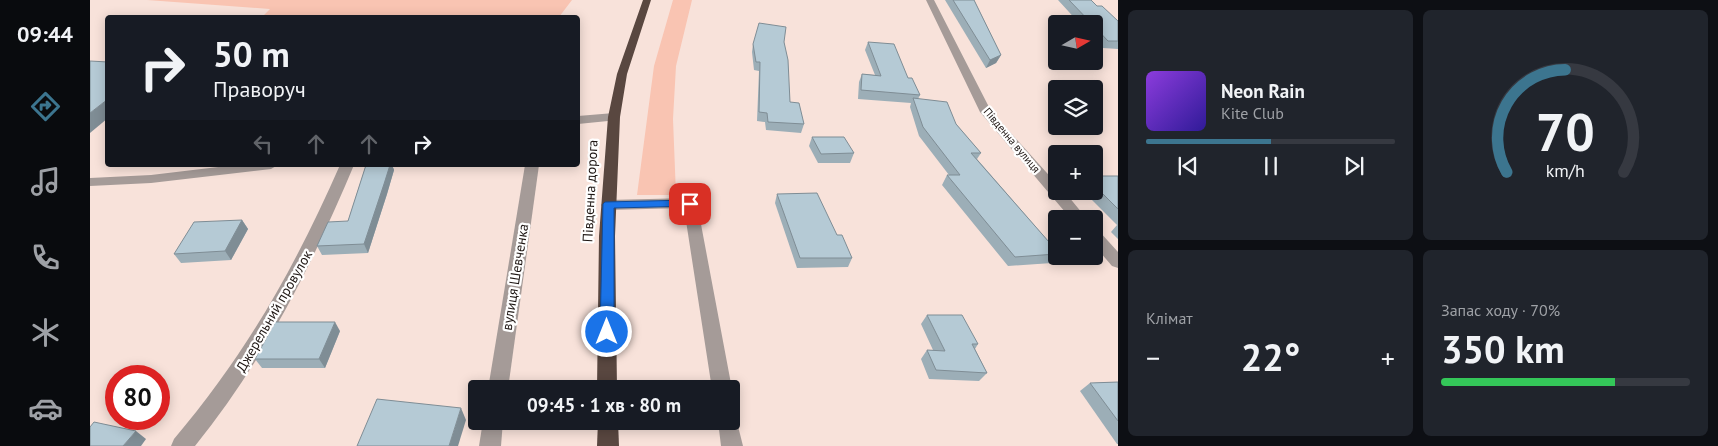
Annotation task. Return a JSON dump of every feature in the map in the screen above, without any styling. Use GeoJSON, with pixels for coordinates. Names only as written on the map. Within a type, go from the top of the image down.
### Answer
{"type":"FeatureCollection","features":[{"type":"Feature","properties":{"kind":"highway","name":"Південна дорога"},"geometry":{"type":"LineString","coordinates":[[607,380],[607,236],[614,116],[622,74],[647,0]]}},
{"type":"Feature","properties":{"kind":"highway"},"geometry":{"type":"LineString","coordinates":[[608,430],[608,446]]}},
{"type":"Feature","properties":{"kind":"street","name":"Південна вулиця"},"geometry":{"type":"LineString","coordinates":[[930,0],[986,112],[1072,210]]}},
{"type":"Feature","properties":{"kind":"street"},"geometry":{"type":"LineString","coordinates":[[580,120],[614,116]]}},
{"type":"Feature","properties":{"kind":"street"},"geometry":{"type":"LineString","coordinates":[[90,182],[151,179],[254,167]]}},
{"type":"Feature","properties":{"kind":"street","name":"Джерельний провулок"},"geometry":{"type":"LineString","coordinates":[[185,446],[233,382],[280,305],[324,220],[345,167]]}},
{"type":"Feature","properties":{"kind":"street","name":"вулиця Шевченка"},"geometry":{"type":"LineString","coordinates":[[499,380],[532,167]]}},
{"type":"Feature","properties":{"kind":"street"},"geometry":{"type":"LineString","coordinates":[[608,204],[690,204],[720,380]]}},
{"type":"Feature","properties":{"kind":"street"},"geometry":{"type":"LineString","coordinates":[[1103,245],[1118,262]]}},
{"type":"Feature","properties":{"kind":"street"},"geometry":{"type":"LineString","coordinates":[[490,446],[492,430]]}},
{"type":"Feature","properties":{"kind":"street"},"geometry":{"type":"LineString","coordinates":[[729,430],[732,446]]}},
{"type":"Feature","properties":{"kind":"shaded area"},"geometry":{"type":"Polygon","coordinates":[[[147,0],[572,0],[561,15],[264,15],[270,9],[147,0]]]}},
{"type":"Feature","properties":{"kind":"shaded area"},"geometry":{"type":"Polygon","coordinates":[[[673,0],[692,0],[676,66],[673,119],[676,195],[637,195],[654,66],[673,0]]]}},
{"type":"Feature","properties":{"kind":"building"},"geometry":{"type":"Polygon","coordinates":[[[953,0],[974,0],[1001,55],[990,60],[953,0]]]}},
{"type":"Feature","properties":{"kind":"building"},"geometry":{"type":"Polygon","coordinates":[[[1069,0],[1091,0],[1097,6],[1102,6],[1118,21],[1118,41],[1108,41],[1103,36],[1103,15],[1083,15],[1069,0]]]}},
{"type":"Feature","properties":{"kind":"building"},"geometry":{"type":"Polygon","coordinates":[[[759,23],[786,27],[784,42],[788,60],[790,102],[799,103],[804,124],[768,122],[767,113],[759,112],[760,62],[756,62],[753,44],[759,23]]]}},
{"type":"Feature","properties":{"kind":"building"},"geometry":{"type":"Polygon","coordinates":[[[868,42],[894,44],[908,78],[912,78],[920,95],[861,90],[862,74],[881,76],[868,42]]]}},
{"type":"Feature","properties":{"kind":"building"},"geometry":{"type":"Polygon","coordinates":[[[90,61],[105,62],[105,101],[90,113],[90,61]]]}},
{"type":"Feature","properties":{"kind":"building"},"geometry":{"type":"Polygon","coordinates":[[[913,98],[947,102],[956,124],[981,153],[971,153],[1048,241],[1048,255],[1015,257],[947,175],[960,175],[923,127],[913,98]]]}},
{"type":"Feature","properties":{"kind":"building"},"geometry":{"type":"Polygon","coordinates":[[[812,137],[844,137],[854,153],[821,154],[812,137]]]}},
{"type":"Feature","properties":{"kind":"building"},"geometry":{"type":"Polygon","coordinates":[[[365,167],[389,167],[364,244],[317,246],[328,222],[348,221],[365,167]]]}},
{"type":"Feature","properties":{"kind":"building"},"geometry":{"type":"Polygon","coordinates":[[[1103,176],[1118,176],[1118,209],[1103,194],[1103,176]]]}},
{"type":"Feature","properties":{"kind":"building"},"geometry":{"type":"Polygon","coordinates":[[[817,193],[837,235],[842,235],[852,258],[800,258],[777,194],[817,193]]]}},
{"type":"Feature","properties":{"kind":"building"},"geometry":{"type":"Polygon","coordinates":[[[242,220],[225,251],[174,254],[194,222],[242,220]]]}},
{"type":"Feature","properties":{"kind":"building"},"geometry":{"type":"Polygon","coordinates":[[[927,315],[962,315],[978,344],[972,344],[987,373],[936,370],[927,350],[945,351],[927,315]]]}},
{"type":"Feature","properties":{"kind":"building"},"geometry":{"type":"Polygon","coordinates":[[[275,322],[335,322],[319,359],[255,359],[275,322]]]}},
{"type":"Feature","properties":{"kind":"building"},"geometry":{"type":"Polygon","coordinates":[[[1118,382],[1118,421],[1090,383],[1118,382]]]}},
{"type":"Feature","properties":{"kind":"building"},"geometry":{"type":"Polygon","coordinates":[[[377,399],[461,408],[449,446],[357,446],[377,399]]]}},
{"type":"Feature","properties":{"kind":"building"},"geometry":{"type":"Polygon","coordinates":[[[94,422],[105,424],[105,430],[136,431],[123,446],[90,446],[90,427],[94,422]]]}},
{"type":"Feature","properties":{"kind":"route"},"geometry":{"type":"LineString","coordinates":[[607,332],[608,204],[690,204]]}}]}
